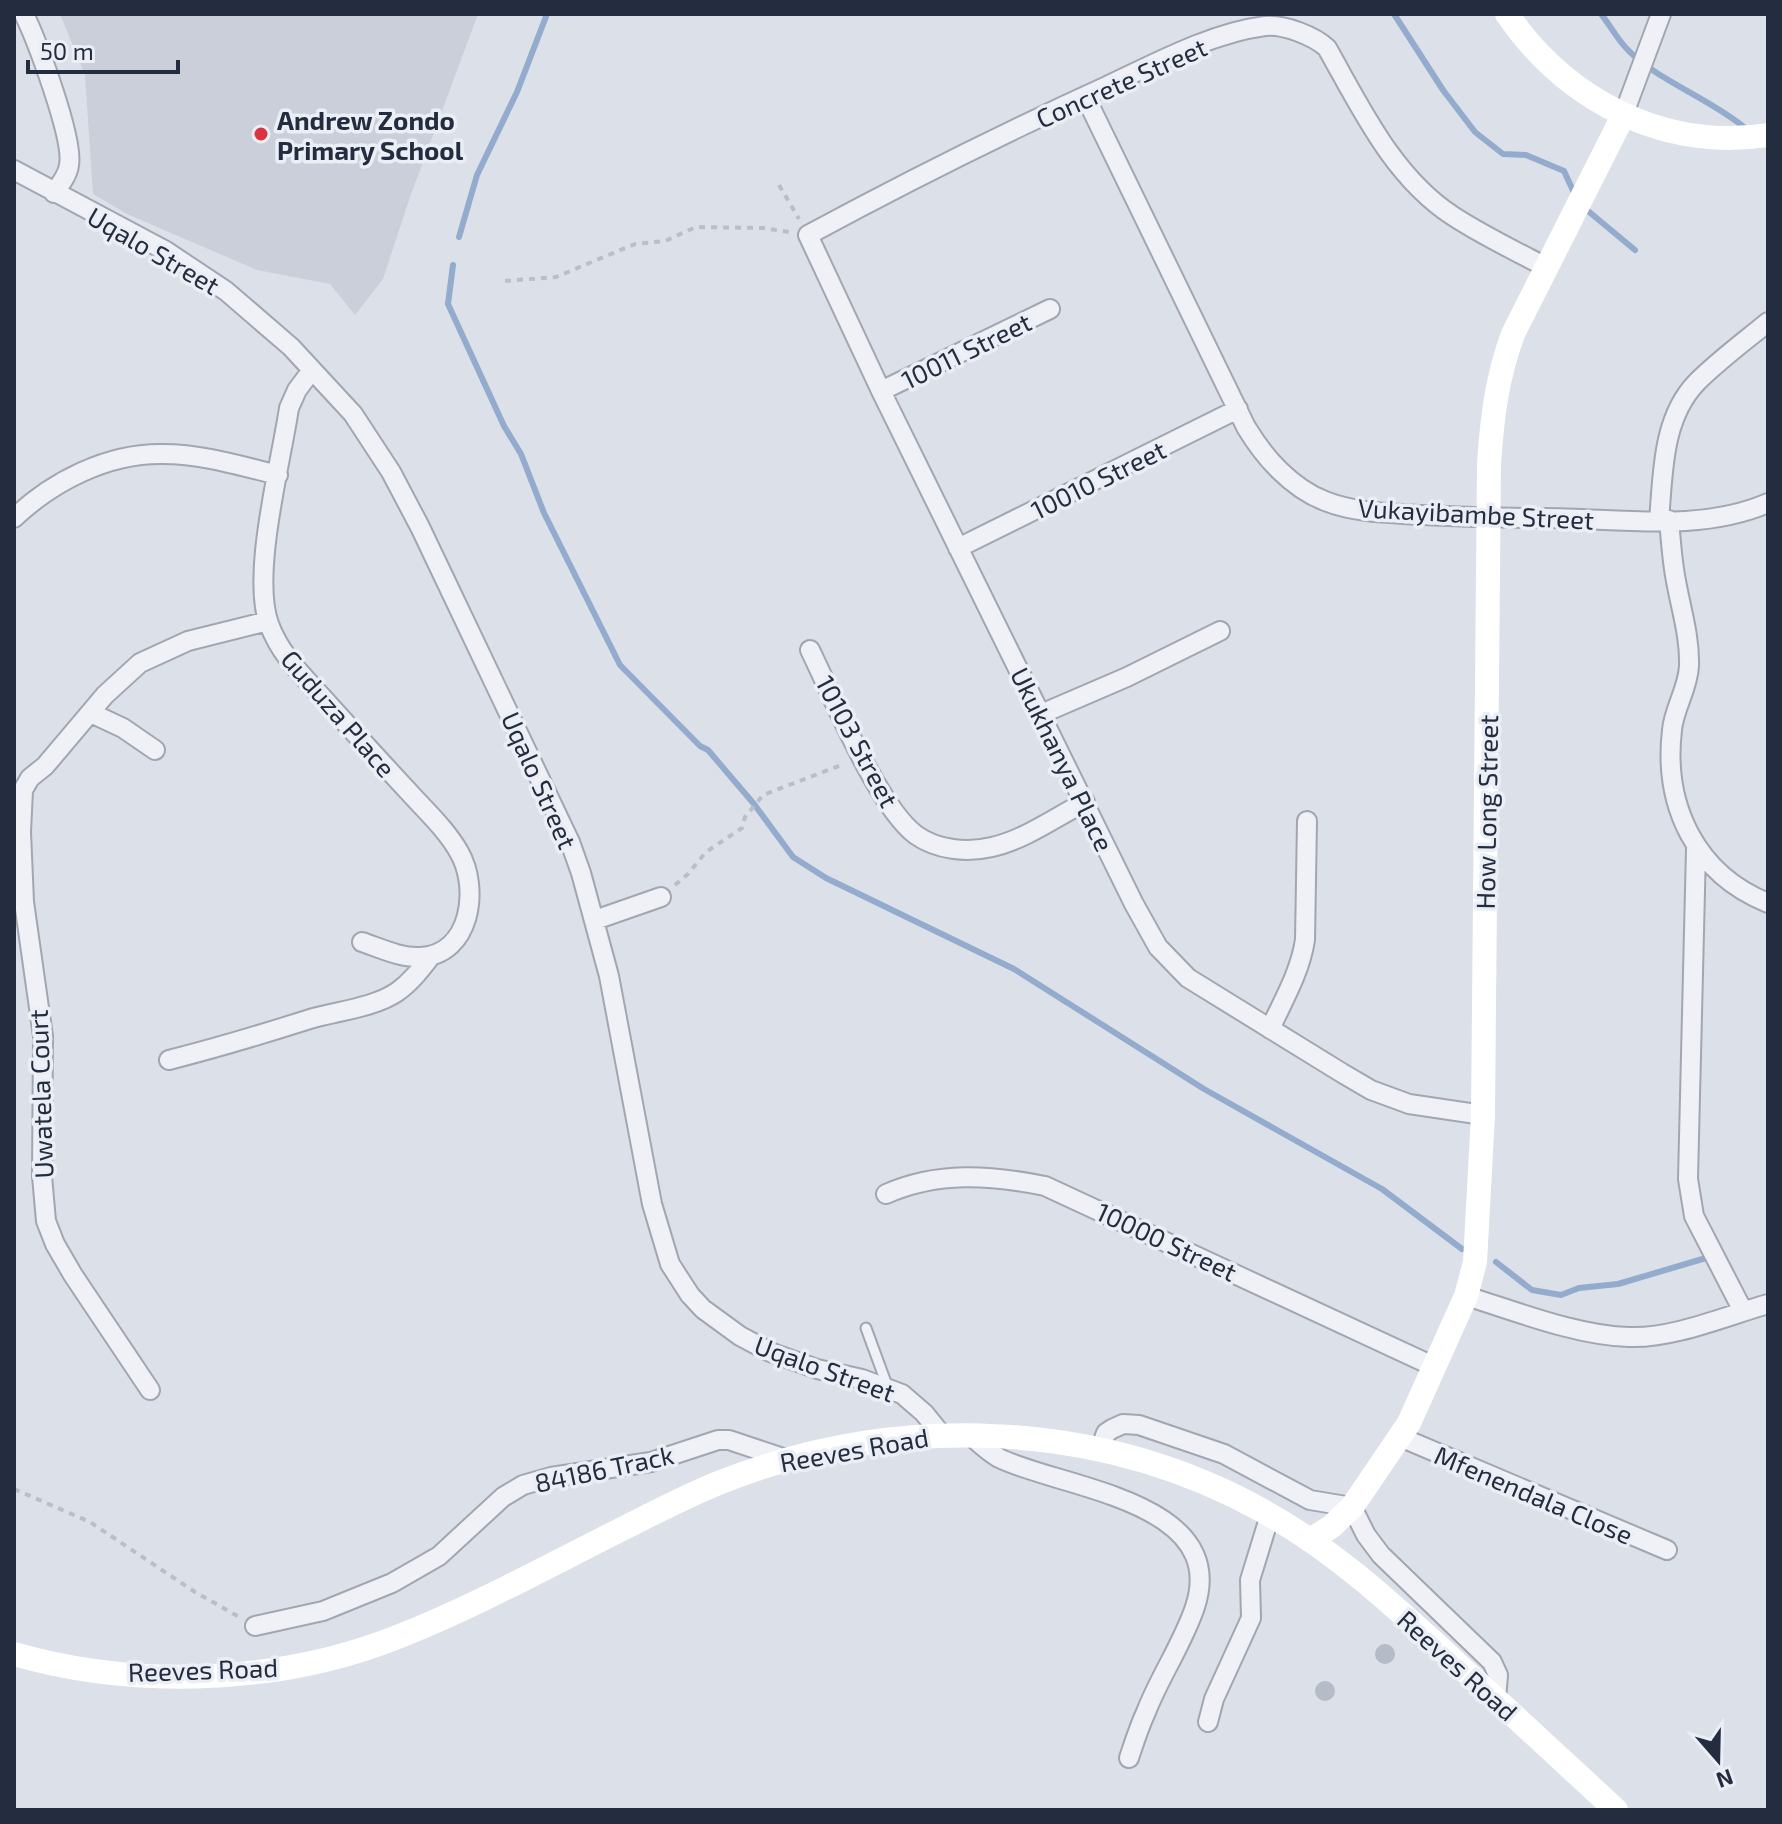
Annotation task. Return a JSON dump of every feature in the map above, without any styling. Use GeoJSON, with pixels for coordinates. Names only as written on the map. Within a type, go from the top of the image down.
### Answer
{"type":"FeatureCollection","features":[{"type":"Feature","properties":{"kind":"street"},"geometry":{"type":"LineString","coordinates":[[24,14],[39,46],[67,140],[69,167],[54,193]]}},
{"type":"Feature","properties":{"kind":"street"},"geometry":{"type":"LineString","coordinates":[[1507,14],[1534,51],[1560,75],[1585,95],[1623,116],[1677,132],[1707,136],[1768,135]]}},
{"type":"Feature","properties":{"kind":"street"},"geometry":{"type":"LineString","coordinates":[[1623,116],[1661,14]]}},
{"type":"Feature","properties":{"kind":"street","name":"Concrete Street"},"geometry":{"type":"LineString","coordinates":[[808,235],[1085,96],[1237,32],[1274,26],[1311,38],[1327,48],[1374,130],[1416,185],[1452,216],[1546,267]]}},
{"type":"Feature","properties":{"kind":"street","name":"Vukayibambe Street"},"geometry":{"type":"LineString","coordinates":[[1085,96],[1258,448],[1305,491],[1323,500],[1364,511],[1489,519],[1664,521],[1734,515],[1768,503]]}},
{"type":"Feature","properties":{"kind":"street","name":"How Long Street"},"geometry":{"type":"LineString","coordinates":[[1310,1540],[1331,1527],[1352,1507],[1400,1437],[1466,1296],[1477,1246],[1483,1115],[1489,464],[1495,392],[1513,334],[1623,116]]}},
{"type":"Feature","properties":{"kind":"street","name":"Uqalo Street"},"geometry":{"type":"LineString","coordinates":[[14,170],[201,273],[291,347],[353,414],[391,472],[420,527],[556,808],[581,873],[609,976],[652,1204],[670,1264],[703,1309],[740,1336],[770,1352],[817,1369],[888,1388],[910,1399],[941,1434]]}},
{"type":"Feature","properties":{"kind":"street","name":"Ukukhanya Place"},"geometry":{"type":"LineString","coordinates":[[808,235],[881,391],[1134,904],[1167,958],[1202,987],[1342,1073],[1387,1096],[1409,1104],[1483,1115]]}},
{"type":"Feature","properties":{"kind":"street","name":"10011 Street"},"geometry":{"type":"LineString","coordinates":[[881,391],[1050,309]]}},
{"type":"Feature","properties":{"kind":"street"},"geometry":{"type":"LineString","coordinates":[[1768,322],[1697,382],[1682,402],[1668,436],[1664,521],[1689,667],[1687,684],[1672,728],[1670,764],[1677,810],[1696,849],[1720,874],[1768,903]]}},
{"type":"Feature","properties":{"kind":"street","name":"Guduza Place"},"geometry":{"type":"LineString","coordinates":[[312,370],[297,390],[289,408],[264,562],[263,594],[268,621],[287,658],[437,823],[460,853],[469,894],[468,919],[448,946],[431,956]]}},
{"type":"Feature","properties":{"kind":"street","name":"10010 Street"},"geometry":{"type":"LineString","coordinates":[[958,548],[1238,409]]}},
{"type":"Feature","properties":{"kind":"street"},"geometry":{"type":"LineString","coordinates":[[14,518],[49,489],[79,473],[142,455],[192,457],[278,475]]}},
{"type":"Feature","properties":{"kind":"street","name":"Uwatela Court"},"geometry":{"type":"LineString","coordinates":[[150,1390],[107,1329],[55,1244],[46,1221],[42,1176],[43,1036],[24,902],[23,790],[30,778],[45,766],[124,676],[140,663],[166,649],[268,621]]}},
{"type":"Feature","properties":{"kind":"street"},"geometry":{"type":"LineString","coordinates":[[1041,714],[1127,677],[1220,631]]}},
{"type":"Feature","properties":{"kind":"street","name":"10103 Street"},"geometry":{"type":"LineString","coordinates":[[810,650],[881,791],[913,833],[942,848],[978,850],[995,847],[1085,802]]}},
{"type":"Feature","properties":{"kind":"street"},"geometry":{"type":"LineString","coordinates":[[91,713],[123,728],[155,750]]}},
{"type":"Feature","properties":{"kind":"street"},"geometry":{"type":"LineString","coordinates":[[1270,1029],[1302,958],[1307,821]]}},
{"type":"Feature","properties":{"kind":"street"},"geometry":{"type":"LineString","coordinates":[[1696,849],[1688,1179],[1694,1216],[1743,1311]]}},
{"type":"Feature","properties":{"kind":"street"},"geometry":{"type":"LineString","coordinates":[[595,920],[661,897]]}},
{"type":"Feature","properties":{"kind":"street"},"geometry":{"type":"LineString","coordinates":[[362,942],[400,955],[418,958],[431,956]]}},
{"type":"Feature","properties":{"kind":"street"},"geometry":{"type":"LineString","coordinates":[[169,1060],[382,1000],[397,992],[431,956]]}},
{"type":"Feature","properties":{"kind":"street","name":"10000 Street"},"geometry":{"type":"LineString","coordinates":[[886,1194],[930,1180],[957,1176],[1045,1186],[1435,1367]]}},
{"type":"Feature","properties":{"kind":"street"},"geometry":{"type":"LineString","coordinates":[[1466,1296],[1596,1334],[1630,1338],[1659,1335],[1768,1304]]}},
{"type":"Feature","properties":{"kind":"street"},"geometry":{"type":"LineString","coordinates":[[1100,1450],[1106,1433],[1112,1429],[1123,1424],[1139,1425],[1224,1454],[1310,1500],[1352,1507],[1366,1535],[1381,1555],[1492,1662],[1498,1675],[1496,1699]]}},
{"type":"Feature","properties":{"kind":"street","name":"Reeves Road"},"geometry":{"type":"LineString","coordinates":[[14,1654],[128,1674],[182,1675],[253,1672],[346,1654],[431,1623],[717,1483],[786,1459],[856,1444],[941,1434],[1039,1440],[1100,1450],[1193,1479],[1270,1515],[1310,1540],[1365,1581],[1616,1810]]}},
{"type":"Feature","properties":{"kind":"street"},"geometry":{"type":"LineString","coordinates":[[970,1435],[1002,1460],[1119,1497],[1152,1513],[1174,1529],[1192,1551],[1199,1580],[1196,1605],[1146,1712],[1129,1758]]}},
{"type":"Feature","properties":{"kind":"street","name":"Mfenendala Close"},"geometry":{"type":"LineString","coordinates":[[1400,1437],[1667,1550]]}},
{"type":"Feature","properties":{"kind":"street","name":"84186 Track"},"geometry":{"type":"LineString","coordinates":[[255,1626],[323,1611],[392,1583],[439,1556],[508,1493],[536,1481],[651,1462],[718,1440],[729,1440],[786,1459]]}},
{"type":"Feature","properties":{"kind":"street"},"geometry":{"type":"LineString","coordinates":[[1208,1722],[1214,1699],[1251,1618],[1253,1601],[1250,1580],[1270,1515]]}},
{"type":"Feature","properties":{"kind":"lane"},"geometry":{"type":"LineString","coordinates":[[866,1328],[888,1388]]}},
{"type":"Feature","properties":{"kind":"path"},"geometry":{"type":"LineString","coordinates":[[779,185],[808,235]]}},
{"type":"Feature","properties":{"kind":"path"},"geometry":{"type":"LineString","coordinates":[[505,281],[556,277],[635,244],[665,241],[696,227],[763,228],[808,235]]}},
{"type":"Feature","properties":{"kind":"path"},"geometry":{"type":"LineString","coordinates":[[661,897],[688,874],[706,852],[742,828],[745,817],[763,795],[863,757]]}},
{"type":"Feature","properties":{"kind":"path"},"geometry":{"type":"LineString","coordinates":[[14,1489],[90,1522],[195,1592],[255,1626]]}},
{"type":"Feature","properties":{"kind":"shaded area","name":"Andrew Zondo Primary School"},"geometry":{"type":"Polygon","coordinates":[[[60,14],[478,14],[383,279],[355,315],[330,284],[257,270],[127,214],[93,194],[85,75],[60,14]]]}},
{"type":"Feature","properties":{"kind":"building"},"geometry":{"type":"Polygon","coordinates":[[[1385,1644],[1392,1647],[1395,1654],[1392,1661],[1385,1664],[1378,1661],[1375,1654],[1378,1647],[1385,1644]]]}},
{"type":"Feature","properties":{"kind":"building"},"geometry":{"type":"Polygon","coordinates":[[[1325,1681],[1332,1684],[1335,1691],[1332,1698],[1325,1701],[1318,1698],[1315,1691],[1318,1684],[1325,1681]]]}},
{"type":"Feature","properties":{"kind":"waterway"},"geometry":{"type":"LineString","coordinates":[[459,237],[477,175],[517,92],[547,14]]}},
{"type":"Feature","properties":{"kind":"waterway"},"geometry":{"type":"LineString","coordinates":[[1394,14],[1443,90],[1475,132],[1503,154],[1526,155],[1564,171],[1576,197]]}},
{"type":"Feature","properties":{"kind":"waterway"},"geometry":{"type":"LineString","coordinates":[[1601,14],[1623,45],[1639,60],[1745,128]]}},
{"type":"Feature","properties":{"kind":"waterway"},"geometry":{"type":"LineString","coordinates":[[1582,206],[1635,250]]}},
{"type":"Feature","properties":{"kind":"waterway"},"geometry":{"type":"LineString","coordinates":[[453,265],[448,304],[504,426],[521,454],[544,513],[620,665],[700,746],[708,750],[754,804],[793,857],[826,878],[1014,969],[1204,1089],[1382,1189],[1462,1249]]}},
{"type":"Feature","properties":{"kind":"waterway"},"geometry":{"type":"LineString","coordinates":[[1496,1262],[1532,1290],[1561,1295],[1579,1288],[1618,1284],[1706,1258]]}},
{"type":"Feature","properties":{"kind":"place","name":"Andrew Zondo Primary School"},"geometry":{"type":"Point","coordinates":[261,134]}}]}
